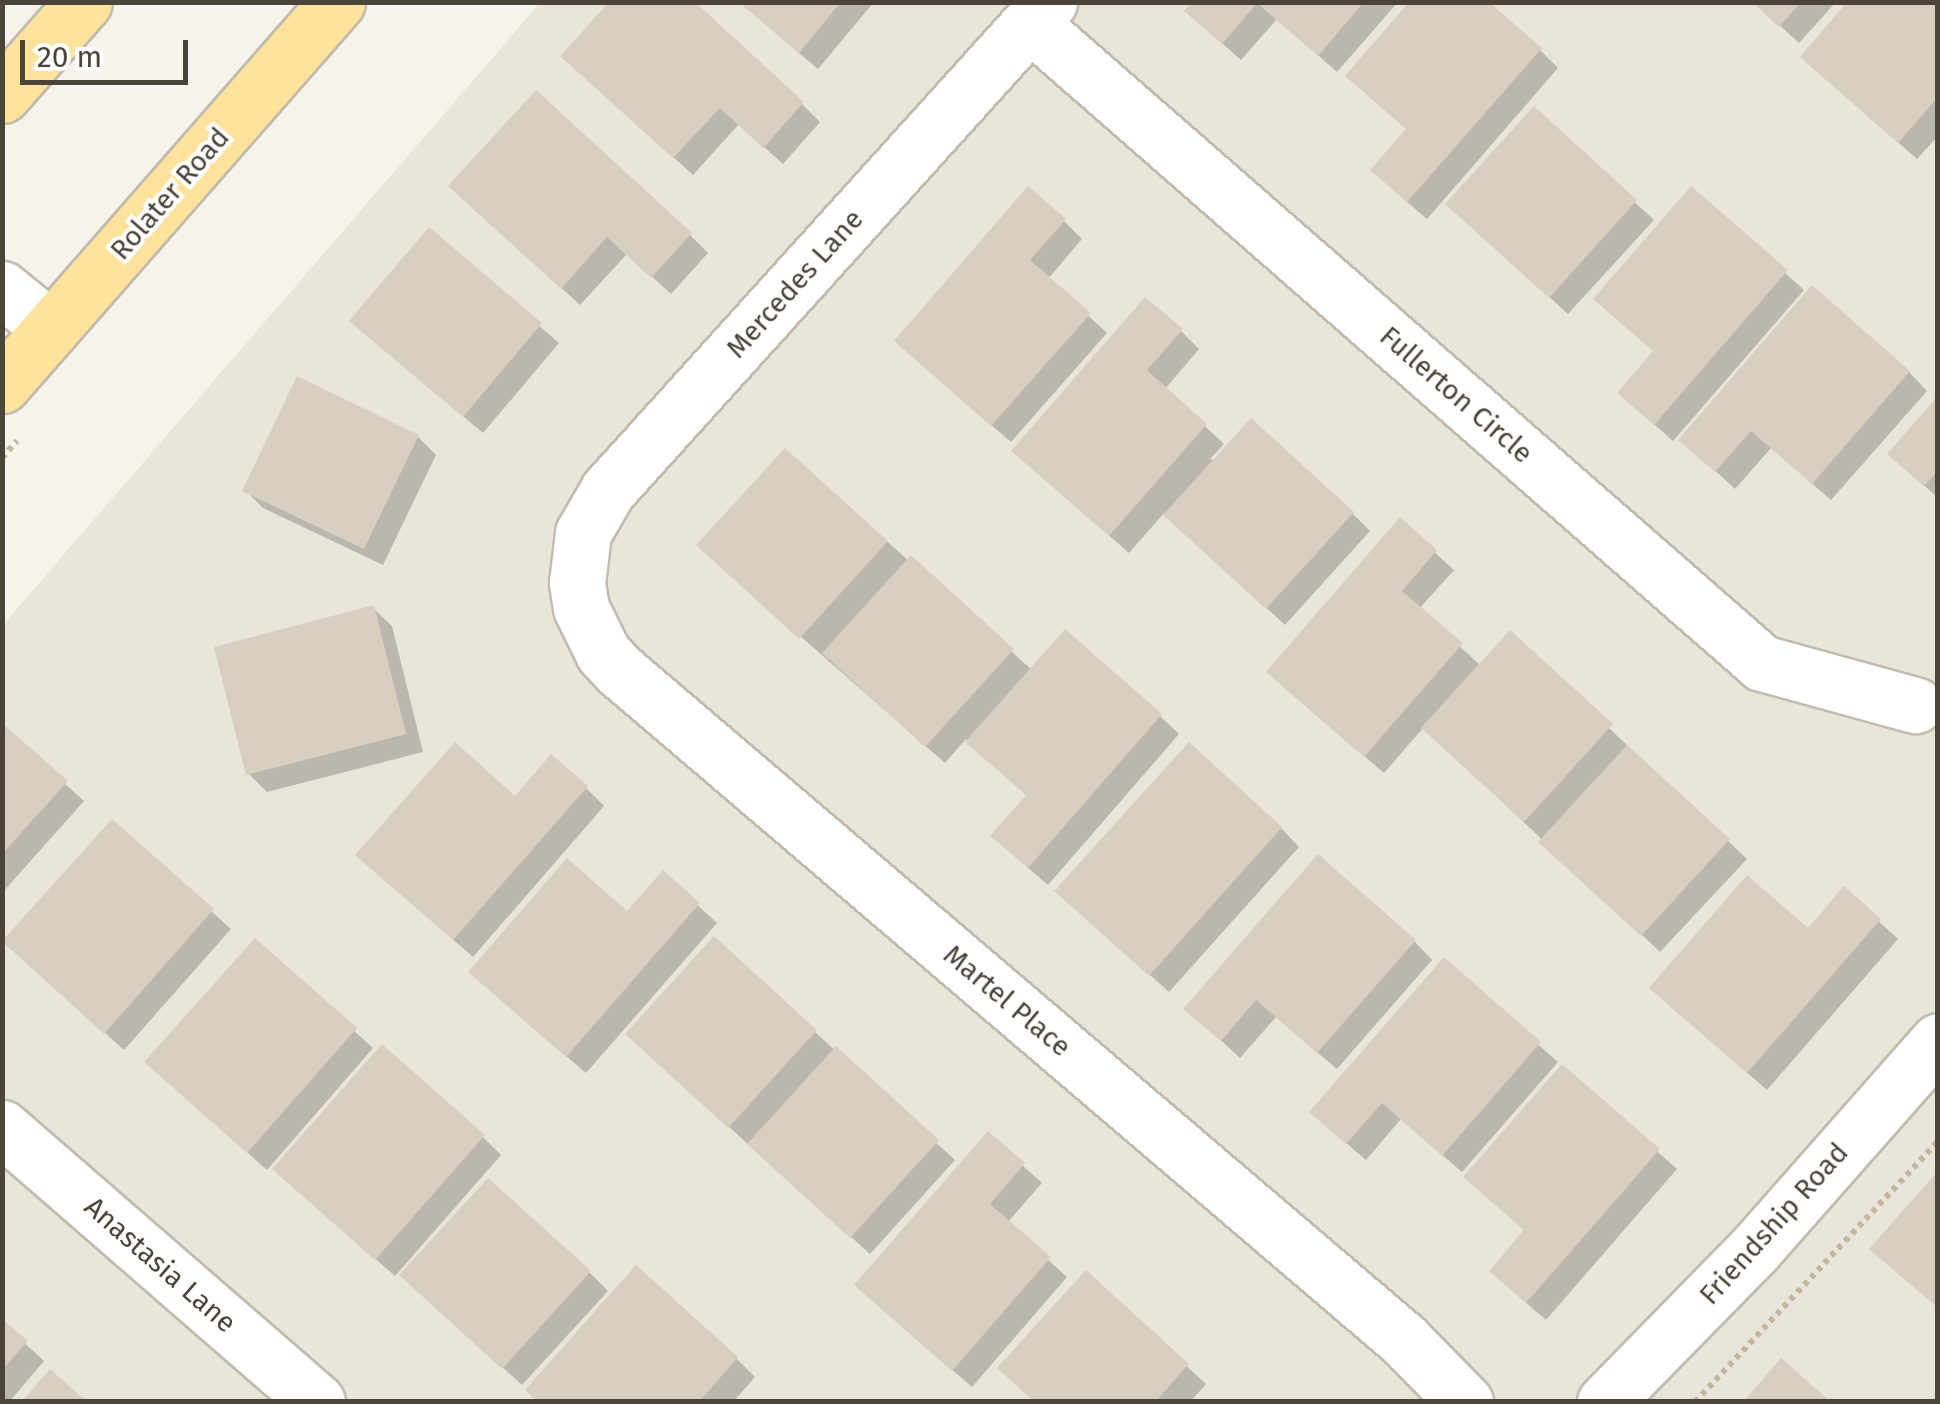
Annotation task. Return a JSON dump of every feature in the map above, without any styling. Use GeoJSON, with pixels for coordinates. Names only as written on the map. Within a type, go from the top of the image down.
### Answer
{"type":"FeatureCollection","features":[{"type":"Feature","properties":{"kind":"main road"},"geometry":{"type":"LineString","coordinates":[[2,95],[84,2]]}},
{"type":"Feature","properties":{"kind":"main road","name":"Rolater Road"},"geometry":{"type":"LineString","coordinates":[[2,384],[337,2]]}},
{"type":"Feature","properties":{"kind":"street","name":"Mercedes Lane"},"geometry":{"type":"LineString","coordinates":[[576,583],[583,534],[608,490],[1040,13]]}},
{"type":"Feature","properties":{"kind":"street","name":"Fullerton Circle"},"geometry":{"type":"LineString","coordinates":[[1040,13],[1762,663],[1915,705]]}},
{"type":"Feature","properties":{"kind":"street"},"geometry":{"type":"LineString","coordinates":[[2,289],[52,329]]}},
{"type":"Feature","properties":{"kind":"street","name":"Martel Place"},"geometry":{"type":"LineString","coordinates":[[576,583],[590,631],[620,671],[1404,1340],[1465,1402]]}},
{"type":"Feature","properties":{"kind":"street","name":"Friendship Road"},"geometry":{"type":"LineString","coordinates":[[1605,1402],[1754,1250],[1938,1040]]}},
{"type":"Feature","properties":{"kind":"street","name":"Anastasia Lane"},"geometry":{"type":"LineString","coordinates":[[2,1128],[317,1402]]}},
{"type":"Feature","properties":{"kind":"path"},"geometry":{"type":"LineString","coordinates":[[1695,1402],[1938,1141]]}},
{"type":"Feature","properties":{"kind":"shaded area"},"geometry":{"type":"Polygon","coordinates":[[[540,3],[1937,3],[1937,1401],[3,1402],[3,625],[540,3]]]}},
{"type":"Feature","properties":{"kind":"building"},"geometry":{"type":"Polygon","coordinates":[[[609,2],[695,2],[804,102],[763,148],[720,108],[673,158],[560,56],[609,2]]]}},
{"type":"Feature","properties":{"kind":"building"},"geometry":{"type":"Polygon","coordinates":[[[739,2],[841,2],[799,53],[739,2]]]}},
{"type":"Feature","properties":{"kind":"building"},"geometry":{"type":"Polygon","coordinates":[[[1192,2],[1364,2],[1318,56],[1257,3],[1222,44],[1184,11],[1192,2]]]}},
{"type":"Feature","properties":{"kind":"building"},"geometry":{"type":"Polygon","coordinates":[[[1409,2],[1489,2],[1542,48],[1407,202],[1370,170],[1406,129],[1345,76],[1409,2]]]}},
{"type":"Feature","properties":{"kind":"building"},"geometry":{"type":"Polygon","coordinates":[[[1752,2],[1801,2],[1779,27],[1752,2]]]}},
{"type":"Feature","properties":{"kind":"building"},"geometry":{"type":"Polygon","coordinates":[[[1847,2],[1938,2],[1938,97],[1898,143],[1800,57],[1847,2]]]}},
{"type":"Feature","properties":{"kind":"building"},"geometry":{"type":"Polygon","coordinates":[[[536,90],[692,233],[651,278],[607,237],[561,289],[448,186],[536,90]]]}},
{"type":"Feature","properties":{"kind":"building"},"geometry":{"type":"Polygon","coordinates":[[[1534,106],[1637,200],[1549,298],[1445,204],[1534,106]]]}},
{"type":"Feature","properties":{"kind":"building"},"geometry":{"type":"Polygon","coordinates":[[[1028,186],[1066,219],[1030,260],[1091,313],[991,426],[894,341],[1028,186]]]}},
{"type":"Feature","properties":{"kind":"building"},"geometry":{"type":"Polygon","coordinates":[[[1691,186],[1788,270],[1654,425],[1617,393],[1653,351],[1593,299],[1691,186]]]}},
{"type":"Feature","properties":{"kind":"building"},"geometry":{"type":"Polygon","coordinates":[[[429,227],[542,323],[463,417],[349,321],[429,227]]]}},
{"type":"Feature","properties":{"kind":"building"},"geometry":{"type":"Polygon","coordinates":[[[1812,285],[1910,371],[1812,484],[1751,431],[1715,472],[1678,440],[1812,285]]]}},
{"type":"Feature","properties":{"kind":"building"},"geometry":{"type":"Polygon","coordinates":[[[1145,297],[1183,329],[1147,370],[1207,424],[1109,536],[1011,451],[1145,297]]]}},
{"type":"Feature","properties":{"kind":"building"},"geometry":{"type":"Polygon","coordinates":[[[297,376],[419,435],[364,549],[242,491],[297,376]]]}},
{"type":"Feature","properties":{"kind":"building"},"geometry":{"type":"Polygon","coordinates":[[[1938,396],[1938,471],[1924,486],[1887,454],[1938,396]]]}},
{"type":"Feature","properties":{"kind":"building"},"geometry":{"type":"Polygon","coordinates":[[[1251,418],[1354,512],[1266,609],[1163,515],[1251,418]]]}},
{"type":"Feature","properties":{"kind":"building"},"geometry":{"type":"Polygon","coordinates":[[[785,448],[888,541],[799,639],[696,545],[785,448]]]}},
{"type":"Feature","properties":{"kind":"building"},"geometry":{"type":"Polygon","coordinates":[[[1400,517],[1437,550],[1402,591],[1463,643],[1364,757],[1266,672],[1400,517]]]}},
{"type":"Feature","properties":{"kind":"building"},"geometry":{"type":"Polygon","coordinates":[[[911,555],[1014,649],[925,747],[822,653],[911,555]]]}},
{"type":"Feature","properties":{"kind":"building"},"geometry":{"type":"Polygon","coordinates":[[[374,605],[406,734],[246,775],[214,647],[374,605]]]}},
{"type":"Feature","properties":{"kind":"building"},"geometry":{"type":"Polygon","coordinates":[[[1065,629],[1162,714],[1028,868],[990,836],[1026,795],[965,742],[1065,629]]]}},
{"type":"Feature","properties":{"kind":"building"},"geometry":{"type":"Polygon","coordinates":[[[1510,630],[1613,724],[1524,822],[1421,728],[1510,630]]]}},
{"type":"Feature","properties":{"kind":"building"},"geometry":{"type":"Polygon","coordinates":[[[2,723],[68,781],[2,854],[2,723]]]}},
{"type":"Feature","properties":{"kind":"building"},"geometry":{"type":"Polygon","coordinates":[[[455,742],[515,796],[551,754],[588,786],[453,940],[355,855],[455,742]]]}},
{"type":"Feature","properties":{"kind":"building"},"geometry":{"type":"Polygon","coordinates":[[[1189,742],[1282,827],[1149,976],[1054,891],[1189,742]]]}},
{"type":"Feature","properties":{"kind":"building"},"geometry":{"type":"Polygon","coordinates":[[[1627,745],[1730,839],[1641,936],[1538,842],[1627,745]]]}},
{"type":"Feature","properties":{"kind":"building"},"geometry":{"type":"Polygon","coordinates":[[[112,819],[214,909],[104,1034],[2,941],[112,819]]]}},
{"type":"Feature","properties":{"kind":"building"},"geometry":{"type":"Polygon","coordinates":[[[1318,854],[1416,940],[1317,1053],[1256,1000],[1221,1041],[1183,1009],[1318,854]]]}},
{"type":"Feature","properties":{"kind":"building"},"geometry":{"type":"Polygon","coordinates":[[[567,858],[627,911],[663,870],[700,903],[566,1057],[468,972],[567,858]]]}},
{"type":"Feature","properties":{"kind":"building"},"geometry":{"type":"Polygon","coordinates":[[[1747,875],[1808,928],[1844,886],[1881,919],[1747,1073],[1649,988],[1747,875]]]}},
{"type":"Feature","properties":{"kind":"building"},"geometry":{"type":"Polygon","coordinates":[[[714,936],[817,1030],[728,1128],[625,1034],[714,936]]]}},
{"type":"Feature","properties":{"kind":"building"},"geometry":{"type":"Polygon","coordinates":[[[255,938],[357,1028],[247,1153],[144,1062],[255,938]]]}},
{"type":"Feature","properties":{"kind":"building"},"geometry":{"type":"Polygon","coordinates":[[[1444,957],[1541,1042],[1442,1156],[1382,1103],[1346,1144],[1309,1112],[1444,957]]]}},
{"type":"Feature","properties":{"kind":"building"},"geometry":{"type":"Polygon","coordinates":[[[382,1044],[485,1135],[375,1260],[272,1169],[382,1044]]]}},
{"type":"Feature","properties":{"kind":"building"},"geometry":{"type":"Polygon","coordinates":[[[836,1046],[939,1140],[850,1238],[747,1144],[836,1046]]]}},
{"type":"Feature","properties":{"kind":"building"},"geometry":{"type":"Polygon","coordinates":[[[1562,1064],[1660,1149],[1526,1303],[1489,1271],[1524,1230],[1463,1177],[1562,1064]]]}},
{"type":"Feature","properties":{"kind":"building"},"geometry":{"type":"Polygon","coordinates":[[[988,1131],[1025,1163],[990,1204],[1051,1257],[952,1371],[854,1285],[988,1131]]]}},
{"type":"Feature","properties":{"kind":"building"},"geometry":{"type":"Polygon","coordinates":[[[1938,1171],[1938,1308],[1869,1249],[1938,1171]]]}},
{"type":"Feature","properties":{"kind":"building"},"geometry":{"type":"Polygon","coordinates":[[[488,1178],[591,1271],[502,1369],[399,1275],[488,1178]]]}},
{"type":"Feature","properties":{"kind":"building"},"geometry":{"type":"Polygon","coordinates":[[[636,1265],[738,1357],[699,1402],[537,1402],[525,1390],[636,1265]]]}},
{"type":"Feature","properties":{"kind":"building"},"geometry":{"type":"Polygon","coordinates":[[[1086,1270],[1189,1364],[1155,1402],[1034,1402],[997,1368],[1086,1270]]]}},
{"type":"Feature","properties":{"kind":"building"},"geometry":{"type":"Polygon","coordinates":[[[2,1319],[28,1341],[2,1370],[2,1319]]]}},
{"type":"Feature","properties":{"kind":"building"},"geometry":{"type":"Polygon","coordinates":[[[1781,1358],[1831,1402],[1743,1402],[1781,1358]]]}},
{"type":"Feature","properties":{"kind":"building"},"geometry":{"type":"Polygon","coordinates":[[[50,1369],[87,1402],[21,1402],[50,1369]]]}}]}
